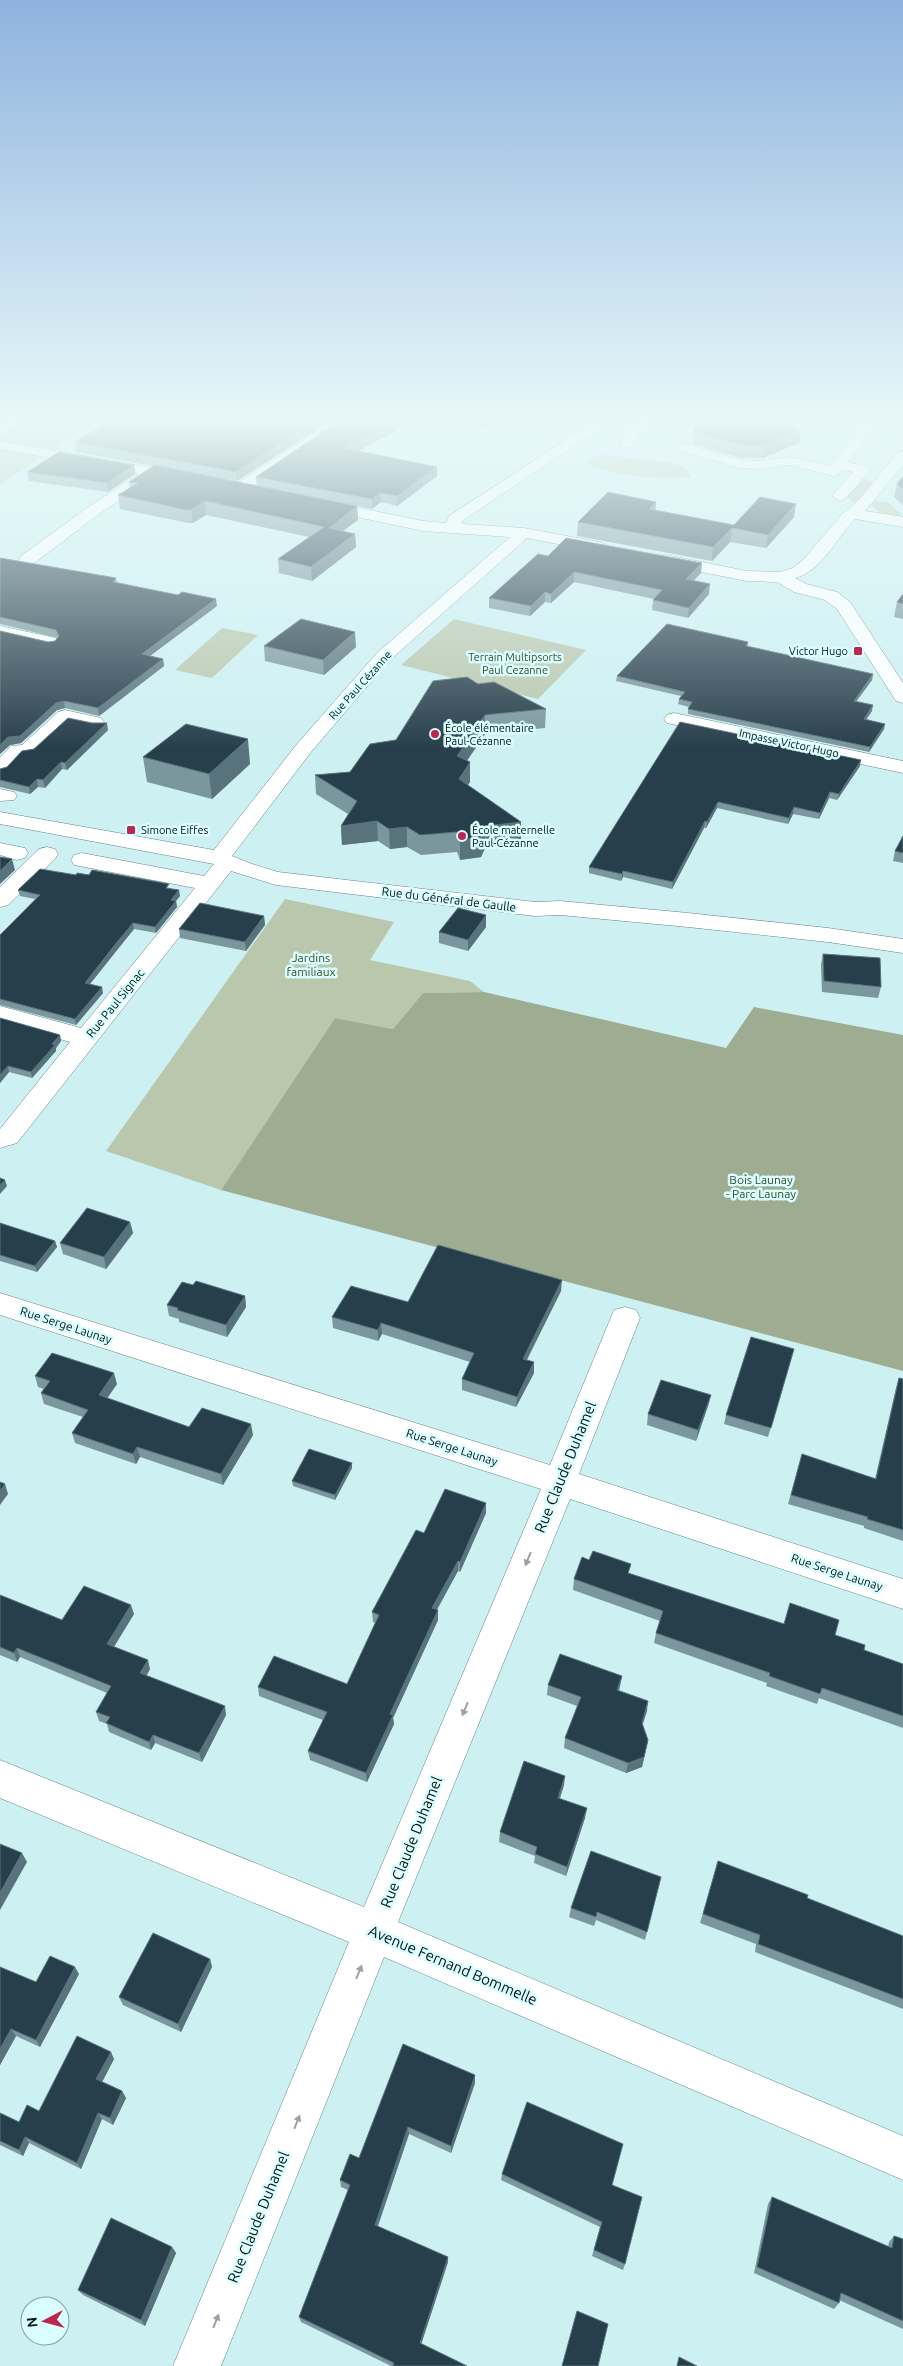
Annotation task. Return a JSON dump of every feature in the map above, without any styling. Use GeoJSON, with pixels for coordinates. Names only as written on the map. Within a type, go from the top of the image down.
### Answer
{"type":"FeatureCollection","features":[{"type":"Feature","properties":{"kind":"street"},"geometry":{"type":"LineString","coordinates":[[27,560],[68,529]]}},
{"type":"Feature","properties":{"kind":"street"},"geometry":{"type":"LineString","coordinates":[[482,529],[524,533],[611,550]]}},
{"type":"Feature","properties":{"kind":"street"},"geometry":{"type":"LineString","coordinates":[[649,557],[747,576],[780,577],[805,568],[839,529]]}},
{"type":"Feature","properties":{"kind":"street","name":"Rue Paul Cézanne"},"geometry":{"type":"LineString","coordinates":[[223,860],[304,748],[383,657],[524,533]]}},
{"type":"Feature","properties":{"kind":"street"},"geometry":{"type":"LineString","coordinates":[[780,577],[800,588],[831,596],[844,606],[903,697]]}},
{"type":"Feature","properties":{"kind":"street"},"geometry":{"type":"LineString","coordinates":[[0,631],[50,642]]}},
{"type":"Feature","properties":{"kind":"street"},"geometry":{"type":"LineString","coordinates":[[0,769],[9,748],[26,751],[65,716],[94,722]]}},
{"type":"Feature","properties":{"kind":"street","name":"Impasse Victor Hugo"},"geometry":{"type":"LineString","coordinates":[[674,719],[903,767]]}},
{"type":"Feature","properties":{"kind":"street","name":"Rue du Général de Gaulle"},"geometry":{"type":"LineString","coordinates":[[0,818],[223,860],[276,878],[535,909],[560,908],[739,925],[903,946]]}},
{"type":"Feature","properties":{"kind":"street"},"geometry":{"type":"LineString","coordinates":[[0,900],[47,854]]}},
{"type":"Feature","properties":{"kind":"street"},"geometry":{"type":"LineString","coordinates":[[82,860],[211,884]]}},
{"type":"Feature","properties":{"kind":"street","name":"Rue Paul Signac"},"geometry":{"type":"LineString","coordinates":[[0,1139],[8,1137],[211,884],[223,860]]}},
{"type":"Feature","properties":{"kind":"street"},"geometry":{"type":"LineString","coordinates":[[0,1014],[87,1038]]}},
{"type":"Feature","properties":{"kind":"street","name":"Rue Serge Launay"},"geometry":{"type":"LineString","coordinates":[[0,1304],[560,1482],[903,1594]]}},
{"type":"Feature","properties":{"kind":"street","name":"Rue Claude Duhamel"},"geometry":{"type":"LineString","coordinates":[[197,2366],[560,1482],[624,1318]]}},
{"type":"Feature","properties":{"kind":"street","name":"Avenue Fernand Bommelle"},"geometry":{"type":"LineString","coordinates":[[0,1779],[375,1932],[903,2158]]}},
{"type":"Feature","properties":{"kind":"green space","name":"Terrain Multipsorts Paul Cezanne"},"geometry":{"type":"Polygon","coordinates":[[[454,619],[586,650],[538,699],[401,665],[454,619]]]}},
{"type":"Feature","properties":{"kind":"green space"},"geometry":{"type":"Polygon","coordinates":[[[222,628],[258,635],[212,678],[175,670],[222,628]]]}},
{"type":"Feature","properties":{"kind":"green space","name":"Jardins familiaux"},"geometry":{"type":"Polygon","coordinates":[[[285,899],[394,922],[370,960],[470,981],[484,992],[423,993],[393,1029],[335,1018],[221,1190],[106,1151],[285,899]]]}},
{"type":"Feature","properties":{"kind":"green space","name":"Bois Launay - Parc Launay"},"geometry":{"type":"Polygon","coordinates":[[[484,992],[726,1048],[754,1007],[903,1035],[903,1371],[221,1190],[335,1018],[393,1029],[423,993],[484,992]]]}},
{"type":"Feature","properties":{"kind":"building"},"geometry":{"type":"Polygon","coordinates":[[[321,529],[335,529],[355,534],[311,567],[278,559],[321,529]]]}},
{"type":"Feature","properties":{"kind":"building"},"geometry":{"type":"Polygon","coordinates":[[[618,529],[731,529],[713,547],[618,529]]]}},
{"type":"Feature","properties":{"kind":"building"},"geometry":{"type":"Polygon","coordinates":[[[739,529],[773,529],[768,535],[739,529]]]}},
{"type":"Feature","properties":{"kind":"building"},"geometry":{"type":"Polygon","coordinates":[[[566,538],[702,563],[686,579],[710,584],[689,608],[653,600],[662,590],[574,572],[551,594],[545,592],[531,606],[489,598],[538,554],[548,556],[566,538]]]}},
{"type":"Feature","properties":{"kind":"building"},"geometry":{"type":"Polygon","coordinates":[[[0,558],[116,578],[113,582],[178,595],[182,592],[216,599],[142,654],[163,659],[98,708],[64,701],[56,703],[20,736],[8,737],[0,745],[0,631],[48,642],[55,641],[59,636],[56,630],[0,617],[0,558]]]}},
{"type":"Feature","properties":{"kind":"building"},"geometry":{"type":"Polygon","coordinates":[[[903,594],[903,604],[897,602],[903,594]]]}},
{"type":"Feature","properties":{"kind":"building"},"geometry":{"type":"Polygon","coordinates":[[[301,619],[355,632],[323,660],[264,646],[301,619]]]}},
{"type":"Feature","properties":{"kind":"building"},"geometry":{"type":"Polygon","coordinates":[[[667,624],[748,642],[746,646],[873,674],[854,701],[873,705],[864,719],[885,724],[870,747],[688,709],[692,702],[679,699],[685,692],[617,676],[667,624]]]}},
{"type":"Feature","properties":{"kind":"building"},"geometry":{"type":"Polygon","coordinates":[[[467,677],[478,684],[494,682],[546,709],[485,715],[457,756],[470,762],[459,779],[521,822],[487,826],[482,837],[460,840],[457,832],[420,835],[407,827],[389,829],[377,821],[341,826],[357,801],[315,775],[350,772],[370,744],[396,740],[433,681],[467,677]]]}},
{"type":"Feature","properties":{"kind":"building"},"geometry":{"type":"Polygon","coordinates":[[[68,718],[92,723],[107,723],[65,763],[61,762],[43,780],[37,779],[29,787],[0,780],[0,769],[7,767],[22,751],[34,749],[68,718]]]}},
{"type":"Feature","properties":{"kind":"building"},"geometry":{"type":"Polygon","coordinates":[[[680,722],[861,760],[839,794],[830,792],[820,813],[794,807],[789,818],[718,802],[707,822],[705,821],[673,882],[623,871],[622,874],[589,867],[680,722]]]}},
{"type":"Feature","properties":{"kind":"building"},"geometry":{"type":"Polygon","coordinates":[[[186,724],[248,739],[209,774],[143,757],[186,724]]]}},
{"type":"Feature","properties":{"kind":"building"},"geometry":{"type":"Polygon","coordinates":[[[903,836],[903,853],[895,851],[903,836]]]}},
{"type":"Feature","properties":{"kind":"building"},"geometry":{"type":"Polygon","coordinates":[[[0,857],[12,859],[0,871],[0,857]]]}},
{"type":"Feature","properties":{"kind":"building"},"geometry":{"type":"Polygon","coordinates":[[[40,869],[76,875],[77,873],[89,875],[92,870],[169,884],[166,888],[179,890],[171,900],[176,901],[155,927],[133,923],[114,946],[85,983],[102,987],[75,1019],[0,999],[0,935],[40,895],[18,890],[40,869]]]}},
{"type":"Feature","properties":{"kind":"building"},"geometry":{"type":"Polygon","coordinates":[[[200,903],[264,916],[245,942],[179,929],[200,903]]]}},
{"type":"Feature","properties":{"kind":"building"},"geometry":{"type":"Polygon","coordinates":[[[458,908],[486,915],[468,940],[439,932],[458,908]]]}},
{"type":"Feature","properties":{"kind":"building"},"geometry":{"type":"Polygon","coordinates":[[[823,954],[880,958],[881,987],[824,981],[823,954]]]}},
{"type":"Feature","properties":{"kind":"building"},"geometry":{"type":"Polygon","coordinates":[[[0,1018],[60,1035],[52,1044],[55,1045],[31,1072],[8,1066],[0,1075],[0,1018]]]}},
{"type":"Feature","properties":{"kind":"building"},"geometry":{"type":"Polygon","coordinates":[[[0,1178],[5,1180],[0,1185],[0,1178]]]}},
{"type":"Feature","properties":{"kind":"building"},"geometry":{"type":"Polygon","coordinates":[[[87,1208],[130,1222],[104,1257],[60,1243],[87,1208]]]}},
{"type":"Feature","properties":{"kind":"building"},"geometry":{"type":"Polygon","coordinates":[[[0,1223],[55,1241],[35,1266],[0,1255],[0,1223]]]}},
{"type":"Feature","properties":{"kind":"building"},"geometry":{"type":"Polygon","coordinates":[[[438,1245],[562,1280],[523,1359],[534,1362],[517,1397],[462,1379],[474,1353],[381,1323],[378,1330],[332,1317],[351,1286],[408,1302],[438,1245]]]}},
{"type":"Feature","properties":{"kind":"building"},"geometry":{"type":"Polygon","coordinates":[[[196,1281],[245,1296],[226,1325],[177,1310],[178,1308],[167,1305],[182,1282],[193,1285],[196,1281]]]}},
{"type":"Feature","properties":{"kind":"building"},"geometry":{"type":"Polygon","coordinates":[[[751,1337],[794,1349],[771,1428],[726,1415],[751,1337]]]}},
{"type":"Feature","properties":{"kind":"building"},"geometry":{"type":"Polygon","coordinates":[[[52,1353],[114,1373],[99,1395],[189,1427],[202,1408],[251,1424],[221,1474],[137,1447],[133,1454],[72,1433],[88,1410],[41,1393],[50,1381],[35,1376],[52,1353]]]}},
{"type":"Feature","properties":{"kind":"building"},"geometry":{"type":"Polygon","coordinates":[[[899,1378],[903,1379],[903,1530],[867,1519],[868,1517],[791,1495],[802,1454],[876,1479],[899,1378]]]}},
{"type":"Feature","properties":{"kind":"building"},"geometry":{"type":"Polygon","coordinates":[[[661,1380],[711,1395],[698,1430],[648,1414],[661,1380]]]}},
{"type":"Feature","properties":{"kind":"building"},"geometry":{"type":"Polygon","coordinates":[[[309,1449],[352,1463],[335,1495],[292,1481],[309,1449]]]}},
{"type":"Feature","properties":{"kind":"building"},"geometry":{"type":"Polygon","coordinates":[[[0,1482],[5,1484],[0,1491],[0,1482]]]}},
{"type":"Feature","properties":{"kind":"building"},"geometry":{"type":"Polygon","coordinates":[[[445,1489],[486,1503],[460,1562],[458,1561],[432,1608],[438,1610],[390,1714],[393,1715],[366,1773],[308,1751],[327,1712],[258,1687],[274,1656],[347,1684],[379,1615],[372,1612],[416,1530],[424,1533],[445,1489]]]}},
{"type":"Feature","properties":{"kind":"building"},"geometry":{"type":"Polygon","coordinates":[[[593,1551],[631,1564],[628,1573],[784,1624],[790,1603],[839,1620],[835,1635],[865,1645],[864,1650],[903,1664],[903,1716],[822,1688],[820,1694],[769,1676],[770,1673],[656,1633],[663,1611],[574,1579],[582,1557],[589,1560],[593,1551]]]}},
{"type":"Feature","properties":{"kind":"building"},"geometry":{"type":"Polygon","coordinates":[[[84,1586],[131,1605],[107,1644],[148,1660],[140,1673],[225,1706],[199,1753],[153,1735],[149,1742],[106,1723],[110,1717],[96,1712],[111,1686],[17,1648],[14,1653],[0,1647],[0,1595],[62,1620],[84,1586]]]}},
{"type":"Feature","properties":{"kind":"building"},"geometry":{"type":"Polygon","coordinates":[[[560,1654],[622,1676],[617,1690],[648,1701],[642,1723],[648,1740],[644,1757],[628,1763],[565,1738],[581,1697],[548,1685],[560,1654]]]}},
{"type":"Feature","properties":{"kind":"building"},"geometry":{"type":"Polygon","coordinates":[[[524,1761],[565,1776],[558,1798],[587,1808],[567,1867],[535,1854],[537,1847],[500,1832],[524,1761]]]}},
{"type":"Feature","properties":{"kind":"building"},"geometry":{"type":"Polygon","coordinates":[[[0,1844],[22,1853],[0,1893],[0,1844]]]}},
{"type":"Feature","properties":{"kind":"building"},"geometry":{"type":"Polygon","coordinates":[[[591,1851],[661,1877],[647,1932],[597,1912],[596,1917],[571,1908],[591,1851]]]}},
{"type":"Feature","properties":{"kind":"building"},"geometry":{"type":"Polygon","coordinates":[[[718,1861],[808,1895],[807,1898],[903,1936],[903,1999],[758,1944],[760,1935],[703,1914],[718,1861]]]}},
{"type":"Feature","properties":{"kind":"building"},"geometry":{"type":"Polygon","coordinates":[[[153,1933],[210,1959],[178,2024],[119,1997],[153,1933]]]}},
{"type":"Feature","properties":{"kind":"building"},"geometry":{"type":"Polygon","coordinates":[[[50,1956],[75,1967],[36,2040],[11,2029],[0,2049],[0,1967],[36,1982],[50,1956]]]}},
{"type":"Feature","properties":{"kind":"building"},"geometry":{"type":"Polygon","coordinates":[[[77,2036],[111,2052],[96,2079],[122,2091],[110,2118],[98,2113],[77,2163],[25,2137],[19,2150],[0,2141],[0,2113],[19,2122],[27,2105],[39,2111],[77,2036]]]}},
{"type":"Feature","properties":{"kind":"building"},"geometry":{"type":"Polygon","coordinates":[[[403,2044],[475,2075],[451,2146],[408,2127],[375,2225],[448,2257],[420,2343],[467,2366],[393,2366],[394,2363],[299,2317],[350,2185],[340,2180],[350,2154],[359,2158],[403,2044]]]}},
{"type":"Feature","properties":{"kind":"building"},"geometry":{"type":"Polygon","coordinates":[[[527,2102],[623,2144],[612,2185],[642,2197],[625,2264],[594,2250],[602,2222],[502,2174],[527,2102]]]}},
{"type":"Feature","properties":{"kind":"building"},"geometry":{"type":"Polygon","coordinates":[[[772,2197],[892,2248],[894,2236],[903,2239],[903,2321],[841,2293],[839,2303],[757,2267],[772,2197]]]}},
{"type":"Feature","properties":{"kind":"building"},"geometry":{"type":"Polygon","coordinates":[[[111,2218],[172,2247],[141,2320],[78,2290],[111,2218]]]}},
{"type":"Feature","properties":{"kind":"building"},"geometry":{"type":"Polygon","coordinates":[[[577,2311],[608,2324],[598,2366],[562,2366],[577,2311]]]}},
{"type":"Feature","properties":{"kind":"building"},"geometry":{"type":"Polygon","coordinates":[[[679,2357],[697,2366],[677,2366],[679,2357]]]}},
{"type":"Feature","properties":{"kind":"place","name":"Victor Hugo"},"geometry":{"type":"Point","coordinates":[858,651]}},
{"type":"Feature","properties":{"kind":"place","name":"École élémentaire Paul-Cézanne"},"geometry":{"type":"Point","coordinates":[435,734]}},
{"type":"Feature","properties":{"kind":"place","name":"Simone Eiffes"},"geometry":{"type":"Point","coordinates":[131,830]}},
{"type":"Feature","properties":{"kind":"place","name":"École maternelle Paul-Cézanne"},"geometry":{"type":"Point","coordinates":[462,836]}}]}
